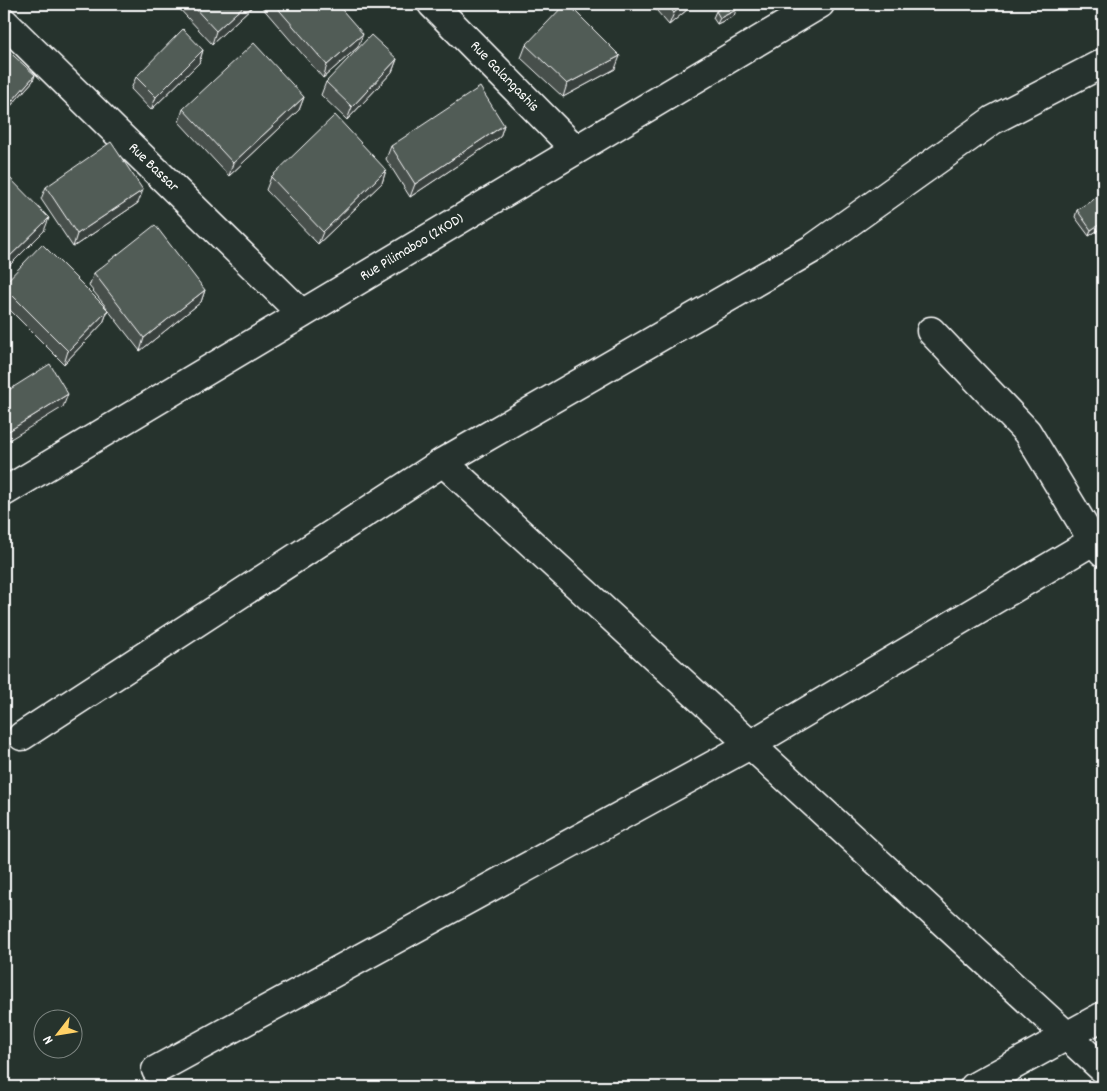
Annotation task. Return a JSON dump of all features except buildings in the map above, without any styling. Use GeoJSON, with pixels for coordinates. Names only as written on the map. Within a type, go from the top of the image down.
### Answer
{"type":"FeatureCollection","features":[{"type":"Feature","properties":{"kind":"street","name":"Rue Galangashis"},"geometry":{"type":"LineString","coordinates":[[432,4],[576,150]]}},
{"type":"Feature","properties":{"kind":"street","name":"Rue Pilimaboo (2KOD)"},"geometry":{"type":"LineString","coordinates":[[4,492],[820,4]]}},
{"type":"Feature","properties":{"kind":"street","name":"Rue Bassar"},"geometry":{"type":"LineString","coordinates":[[4,22],[302,314]]}},
{"type":"Feature","properties":{"kind":"street"},"geometry":{"type":"LineString","coordinates":[[22,736],[443,462],[812,250],[994,120],[1103,63]]}},
{"type":"Feature","properties":{"kind":"street"},"geometry":{"type":"LineString","coordinates":[[156,1070],[750,745],[1098,546],[1027,432],[931,331]]}},
{"type":"Feature","properties":{"kind":"street"},"geometry":{"type":"LineString","coordinates":[[443,462],[1103,1069]]}},
{"type":"Feature","properties":{"kind":"street"},"geometry":{"type":"LineString","coordinates":[[974,1087],[1103,1016]]}}]}
